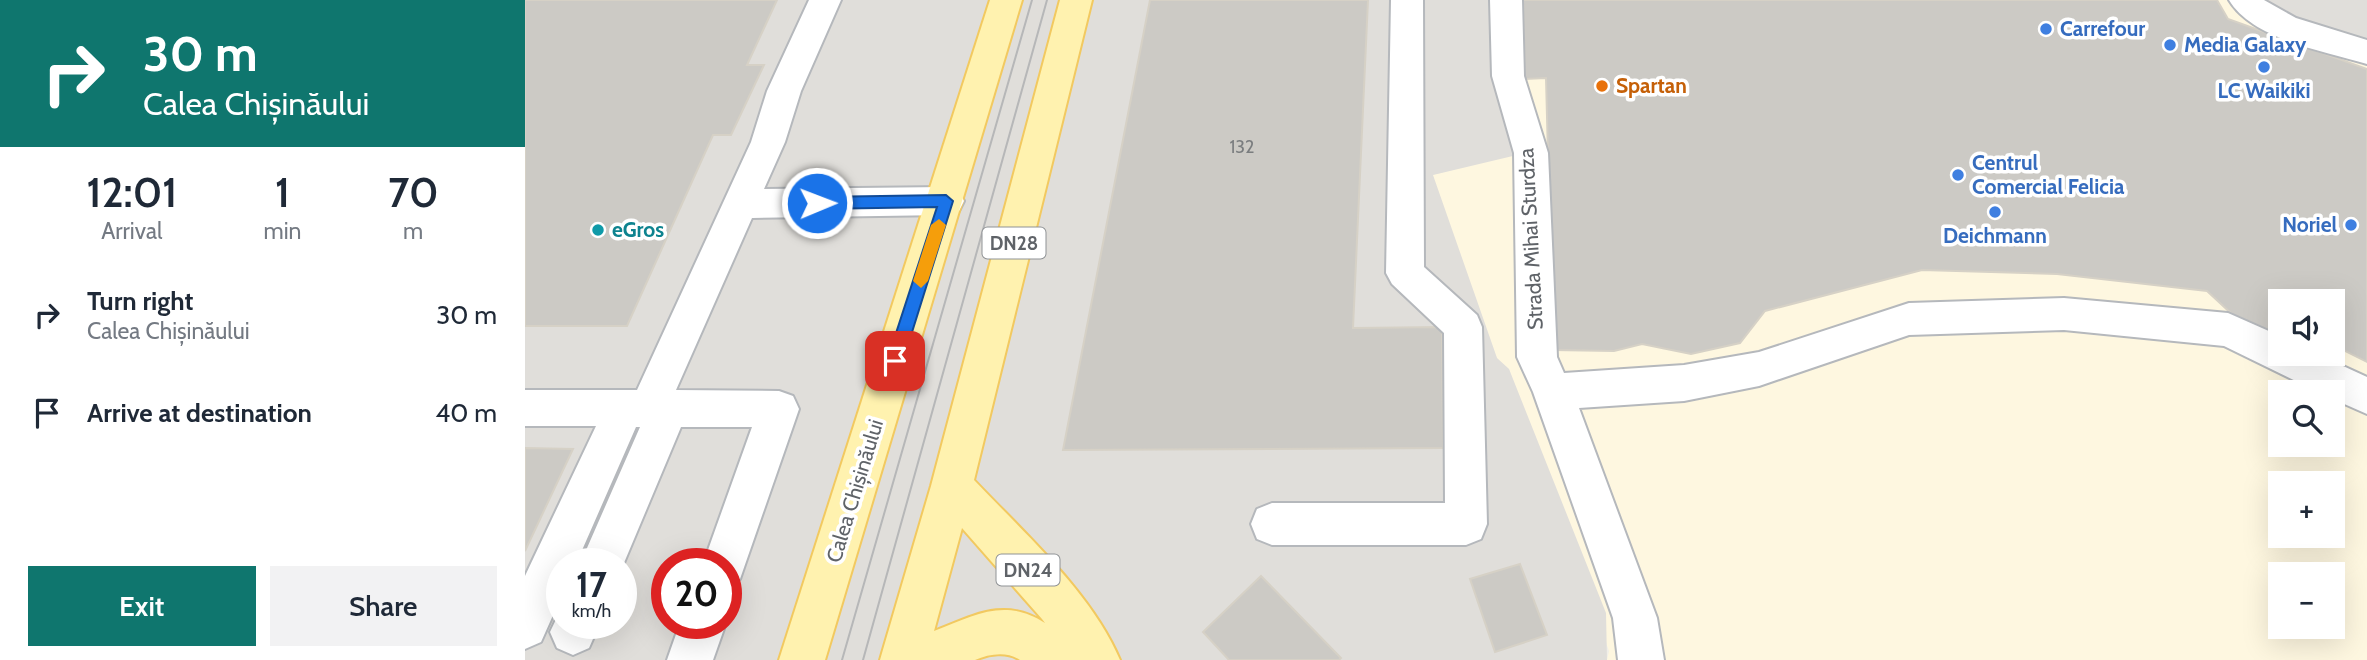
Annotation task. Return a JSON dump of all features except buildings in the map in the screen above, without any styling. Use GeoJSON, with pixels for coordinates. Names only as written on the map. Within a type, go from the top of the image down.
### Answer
{"type":"FeatureCollection","features":[{"type":"Feature","properties":{"kind":"main road","name":"Calea Chișinăului"},"geometry":{"type":"LineString","coordinates":[[802,660],[1006,0]]}},
{"type":"Feature","properties":{"kind":"main road","name":"DN28"},"geometry":{"type":"LineString","coordinates":[[903,660],[952,486],[1076,0]]}},
{"type":"Feature","properties":{"kind":"main road","name":"DN24"},"geometry":{"type":"LineString","coordinates":[[952,486],[1058,603],[1097,660]]}},
{"type":"Feature","properties":{"kind":"main road"},"geometry":{"type":"LineString","coordinates":[[917,660],[986,633],[1018,632],[1061,660]]}},
{"type":"Feature","properties":{"kind":"lane"},"geometry":{"type":"LineString","coordinates":[[525,626],[648,407],[768,142],[784,91],[825,0]]}},
{"type":"Feature","properties":{"kind":"lane"},"geometry":{"type":"LineString","coordinates":[[1272,524],[1466,524],[1463,327],[1405,273],[1407,0]]}},
{"type":"Feature","properties":{"kind":"lane","name":"Strada Mihai Sturdza"},"geometry":{"type":"LineString","coordinates":[[1506,0],[1509,76],[1531,153],[1537,356],[1553,392],[1635,618],[1641,660]]}},
{"type":"Feature","properties":{"kind":"lane"},"geometry":{"type":"LineString","coordinates":[[2245,0],[2253,10],[2295,30],[2367,52]]}},
{"type":"Feature","properties":{"kind":"lane"},"geometry":{"type":"LineString","coordinates":[[740,204],[946,201]]}},
{"type":"Feature","properties":{"kind":"lane"},"geometry":{"type":"LineString","coordinates":[[1553,392],[1684,383],[1759,369],[1909,319],[2064,314],[2228,330],[2367,396]]}},
{"type":"Feature","properties":{"kind":"lane"},"geometry":{"type":"LineString","coordinates":[[607,548],[648,407]]}},
{"type":"Feature","properties":{"kind":"lane"},"geometry":{"type":"LineString","coordinates":[[525,408],[779,409],[731,548]]}},
{"type":"Feature","properties":{"kind":"lane"},"geometry":{"type":"LineString","coordinates":[[690,660],[697,639]]}},
{"type":"Feature","properties":{"kind":"shaded area"},"geometry":{"type":"Polygon","coordinates":[[[525,0],[1491,0],[1492,73],[1517,155],[1433,175],[1497,358],[1509,369],[1606,613],[1607,660],[525,660],[525,0]]]}},
{"type":"Feature","properties":{"kind":"shaded area","name":"Centrul Comercial Felicia"},"geometry":{"type":"Polygon","coordinates":[[[1491,0],[2266,0],[2276,11],[2367,40],[2367,660],[1607,660],[1609,651],[1509,369],[1497,359],[1432,175],[1517,154],[1492,73],[1491,0]]]}},
{"type":"Feature","properties":{"kind":"shaded area"},"geometry":{"type":"Polygon","coordinates":[[[2266,0],[2367,0],[2367,40],[2276,11],[2266,0]]]}},
{"type":"Feature","properties":{"kind":"tram line"},"geometry":{"type":"LineString","coordinates":[[842,660],[1032,0]]}},
{"type":"Feature","properties":{"kind":"tram line"},"geometry":{"type":"LineString","coordinates":[[863,660],[1047,0]]}},
{"type":"Feature","properties":{"kind":"slow traffic"},"geometry":{"type":"LineString","coordinates":[[921,281],[939,225]]}},
{"type":"Feature","properties":{"kind":"place","name":"Carrefour"},"geometry":{"type":"Point","coordinates":[2046,29]}},
{"type":"Feature","properties":{"kind":"place","name":"Media Galaxy"},"geometry":{"type":"Point","coordinates":[2170,45]}},
{"type":"Feature","properties":{"kind":"place","name":"LC Waikiki"},"geometry":{"type":"Point","coordinates":[2264,67]}},
{"type":"Feature","properties":{"kind":"place","name":"Spartan"},"geometry":{"type":"Point","coordinates":[1602,86]}},
{"type":"Feature","properties":{"kind":"place","name":"Centrul Comercial Felicia"},"geometry":{"type":"Point","coordinates":[1958,175]}},
{"type":"Feature","properties":{"kind":"place","name":"Deichmann"},"geometry":{"type":"Point","coordinates":[1995,212]}},
{"type":"Feature","properties":{"kind":"place","name":"Noriel"},"geometry":{"type":"Point","coordinates":[2351,225]}},
{"type":"Feature","properties":{"kind":"place","name":"eGros"},"geometry":{"type":"Point","coordinates":[598,230]}},
{"type":"Feature","properties":{"kind":"route"},"geometry":{"type":"LineString","coordinates":[[817,203],[946,201],[895,361]]}}]}
